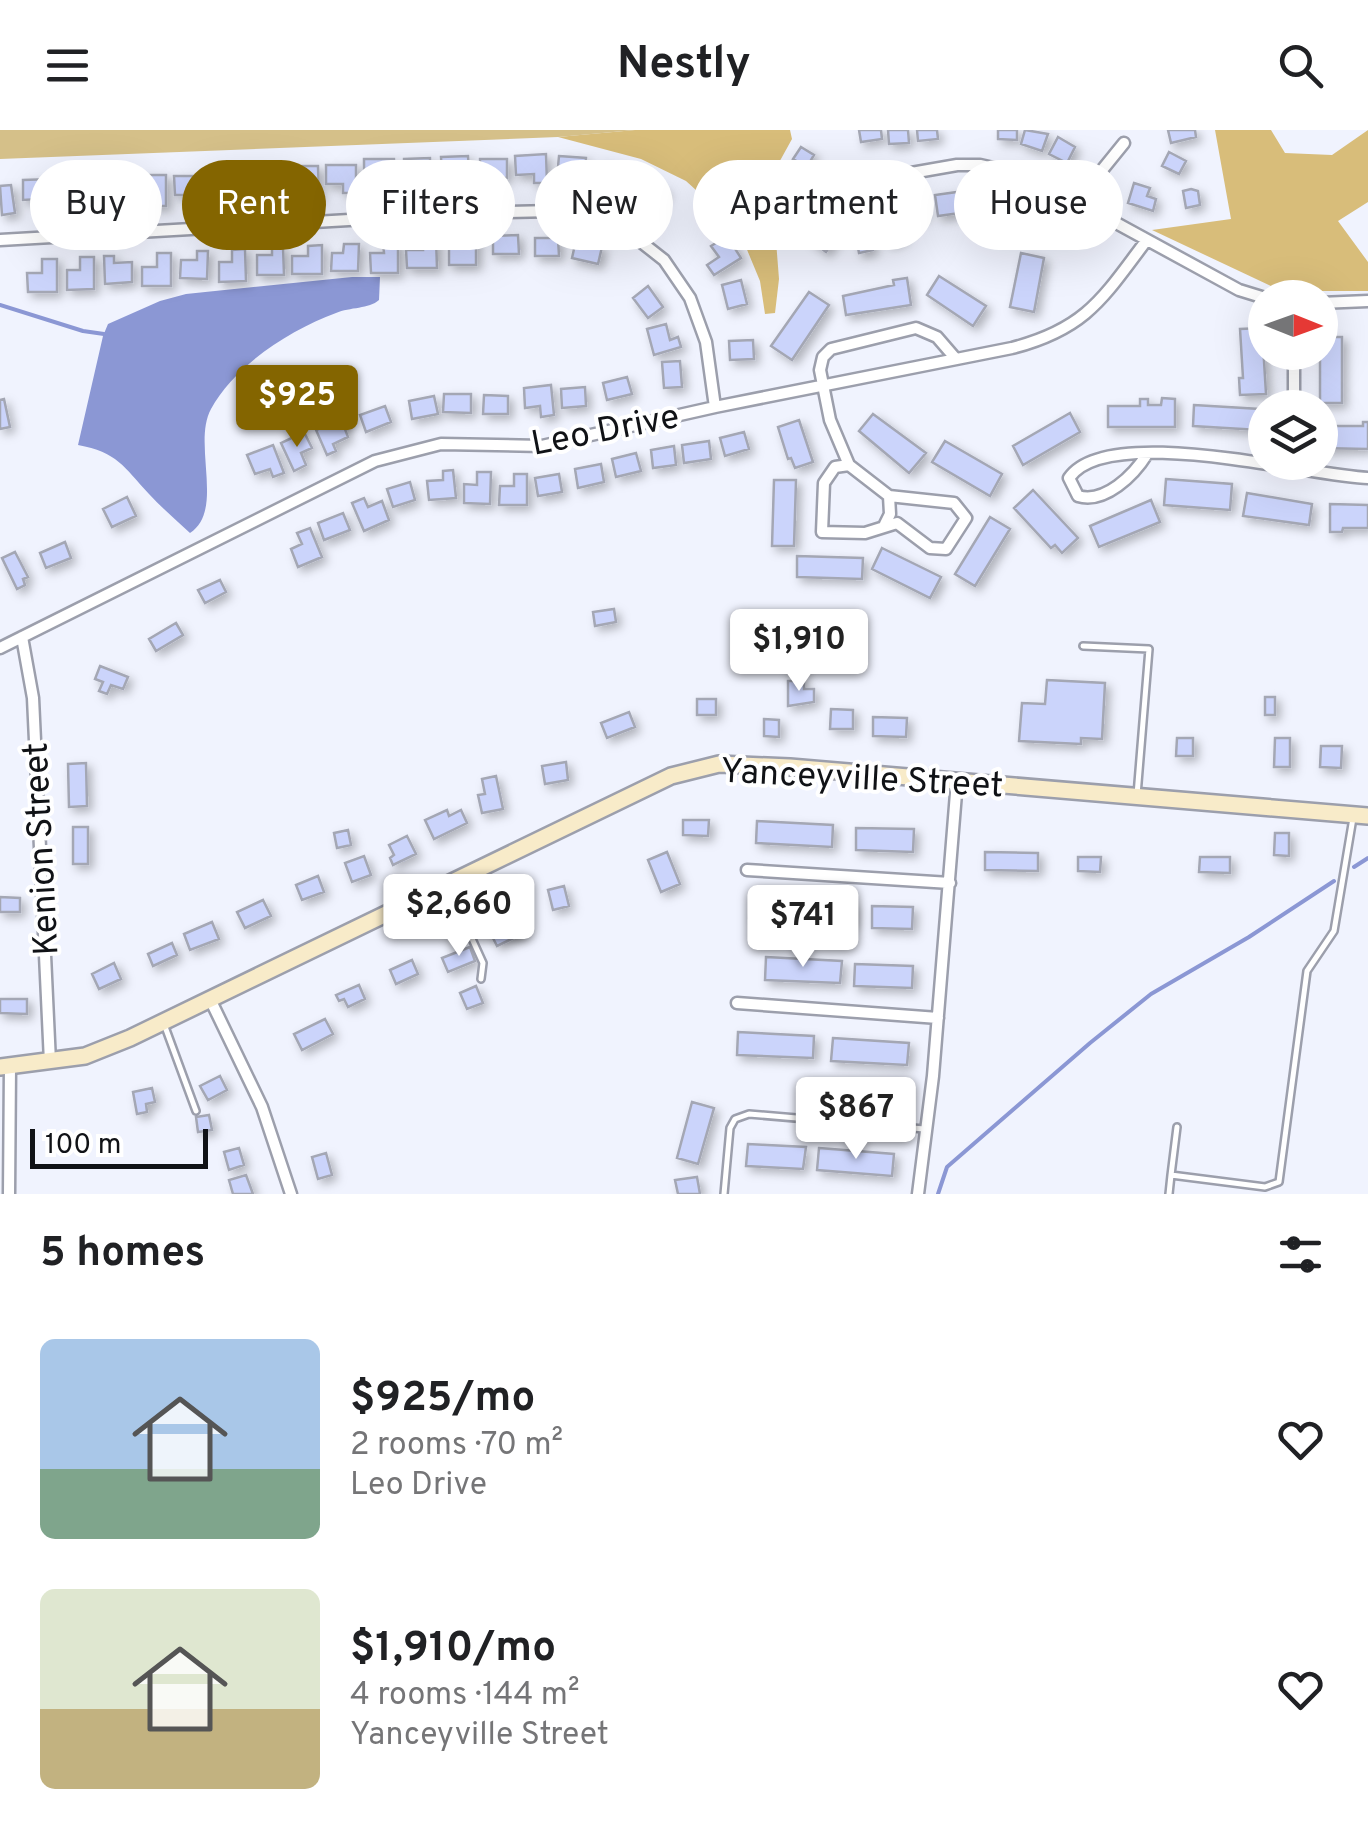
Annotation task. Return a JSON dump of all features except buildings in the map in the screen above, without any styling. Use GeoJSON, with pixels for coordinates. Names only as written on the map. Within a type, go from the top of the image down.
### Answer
{"type":"FeatureCollection","features":[{"type":"Feature","properties":{"kind":"main road","name":"Yanceyville Street"},"geometry":{"type":"LineString","coordinates":[[5,1066],[86,1056],[670,776],[719,764],[1361,815]]}},
{"type":"Feature","properties":{"kind":"street"},"geometry":{"type":"LineString","coordinates":[[1110,160],[1124,143]]}},
{"type":"Feature","properties":{"kind":"street"},"geometry":{"type":"LineString","coordinates":[[0,240],[470,214],[553,212],[593,217],[627,231],[664,260],[690,298],[706,342],[715,407]]}},
{"type":"Feature","properties":{"kind":"street"},"geometry":{"type":"LineString","coordinates":[[1123,228],[1248,293]]}},
{"type":"Feature","properties":{"kind":"street","name":"Leo Drive"},"geometry":{"type":"LineString","coordinates":[[0,648],[375,461],[441,444],[542,446],[1028,344],[1064,329],[1100,304],[1146,241]]}},
{"type":"Feature","properties":{"kind":"street"},"geometry":{"type":"LineString","coordinates":[[1338,302],[1368,301]]}},
{"type":"Feature","properties":{"kind":"street"},"geometry":{"type":"LineString","coordinates":[[849,465],[835,467],[824,482],[822,532],[865,533],[898,522],[930,548],[946,549],[966,518],[954,503],[889,496],[849,465],[830,420],[820,370],[830,349],[916,328],[937,337],[956,359]]}},
{"type":"Feature","properties":{"kind":"street"},"geometry":{"type":"LineString","coordinates":[[1147,454],[1132,477],[1095,496],[1078,496],[1070,485],[1074,470],[1100,456],[1147,454],[1209,454],[1248,459]]}},
{"type":"Feature","properties":{"kind":"street"},"geometry":{"type":"LineString","coordinates":[[1338,473],[1368,478]]}},
{"type":"Feature","properties":{"kind":"street"},"geometry":{"type":"LineString","coordinates":[[885,524],[890,514],[889,496]]}},
{"type":"Feature","properties":{"kind":"street","name":"Kenion Street"},"geometry":{"type":"LineString","coordinates":[[22,637],[33,698],[50,1062]]}},
{"type":"Feature","properties":{"kind":"street"},"geometry":{"type":"LineString","coordinates":[[918,1194],[933,1076],[957,781]]}},
{"type":"Feature","properties":{"kind":"street"},"geometry":{"type":"LineString","coordinates":[[748,870],[950,882]]}},
{"type":"Feature","properties":{"kind":"street"},"geometry":{"type":"LineString","coordinates":[[210,998],[262,1107],[291,1194]]}},
{"type":"Feature","properties":{"kind":"street"},"geometry":{"type":"LineString","coordinates":[[737,1003],[938,1018]]}},
{"type":"Feature","properties":{"kind":"street"},"geometry":{"type":"LineString","coordinates":[[5,1066],[9,1194]]}},
{"type":"Feature","properties":{"kind":"lane"},"geometry":{"type":"LineString","coordinates":[[1083,646],[1149,649],[1137,796]]}},
{"type":"Feature","properties":{"kind":"lane"},"geometry":{"type":"LineString","coordinates":[[1171,1175],[1265,1186],[1279,1182],[1307,972],[1334,931],[1361,815]]}},
{"type":"Feature","properties":{"kind":"lane"},"geometry":{"type":"LineString","coordinates":[[446,884],[483,963],[481,980]]}},
{"type":"Feature","properties":{"kind":"lane"},"geometry":{"type":"LineString","coordinates":[[163,1022],[196,1110]]}},
{"type":"Feature","properties":{"kind":"lane"},"geometry":{"type":"LineString","coordinates":[[724,1194],[730,1128],[735,1118],[749,1114],[924,1129]]}},
{"type":"Feature","properties":{"kind":"lane"},"geometry":{"type":"LineString","coordinates":[[1169,1194],[1177,1127]]}},
{"type":"Feature","properties":{"kind":"shaded area"},"geometry":{"type":"Polygon","coordinates":[[[0,130],[635,130],[558,137],[0,159],[0,130]]]}},
{"type":"Feature","properties":{"kind":"shaded area"},"geometry":{"type":"Polygon","coordinates":[[[635,130],[790,130],[792,139],[780,160],[693,160],[693,187],[673,175],[673,160],[643,160],[558,137],[635,130]]]}},
{"type":"Feature","properties":{"kind":"shaded area"},"geometry":{"type":"Polygon","coordinates":[[[1215,130],[1271,130],[1285,153],[1332,155],[1368,130],[1368,202],[1338,221],[1368,262],[1368,291],[1338,291],[1338,280],[1258,280],[1152,230],[1231,219],[1215,130]]]}},
{"type":"Feature","properties":{"kind":"shaded area"},"geometry":{"type":"Polygon","coordinates":[[[747,250],[777,250],[779,279],[775,313],[765,314],[760,281],[747,250]]]}},
{"type":"Feature","properties":{"kind":"water"},"geometry":{"type":"Polygon","coordinates":[[[380,277],[379,300],[336,313],[283,339],[249,364],[221,393],[206,423],[205,509],[200,523],[190,533],[119,462],[78,445],[108,324],[186,294],[380,277]]]}},
{"type":"Feature","properties":{"kind":"waterway"},"geometry":{"type":"LineString","coordinates":[[0,305],[104,334]]}},
{"type":"Feature","properties":{"kind":"waterway"},"geometry":{"type":"LineString","coordinates":[[1354,867],[1368,858]]}},
{"type":"Feature","properties":{"kind":"waterway"},"geometry":{"type":"LineString","coordinates":[[938,1194],[947,1167],[1151,994],[1334,881]]}}]}
